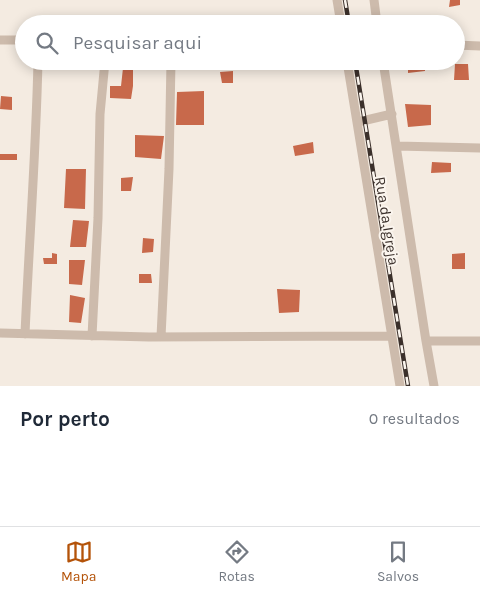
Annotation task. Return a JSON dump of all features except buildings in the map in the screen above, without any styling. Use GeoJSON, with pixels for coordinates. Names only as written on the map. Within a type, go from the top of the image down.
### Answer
{"type":"FeatureCollection","features":[{"type":"Feature","properties":{"kind":"street"},"geometry":{"type":"LineString","coordinates":[[337,0],[340,15]]}},
{"type":"Feature","properties":{"kind":"street"},"geometry":{"type":"LineString","coordinates":[[374,0],[376,15]]}},
{"type":"Feature","properties":{"kind":"street"},"geometry":{"type":"LineString","coordinates":[[0,40],[15,40]]}},
{"type":"Feature","properties":{"kind":"street"},"geometry":{"type":"LineString","coordinates":[[465,45],[480,46]]}},
{"type":"Feature","properties":{"kind":"street"},"geometry":{"type":"LineString","coordinates":[[25,334],[38,70]]}},
{"type":"Feature","properties":{"kind":"street"},"geometry":{"type":"LineString","coordinates":[[92,336],[98,218],[100,114],[104,70]]}},
{"type":"Feature","properties":{"kind":"street"},"geometry":{"type":"LineString","coordinates":[[162,336],[171,70]]}},
{"type":"Feature","properties":{"kind":"street","name":"Rua da Igreja"},"geometry":{"type":"LineString","coordinates":[[348,70],[400,386]]}},
{"type":"Feature","properties":{"kind":"street"},"geometry":{"type":"LineString","coordinates":[[385,70],[434,386]]}},
{"type":"Feature","properties":{"kind":"street"},"geometry":{"type":"LineString","coordinates":[[358,122],[392,114]]}},
{"type":"Feature","properties":{"kind":"street"},"geometry":{"type":"LineString","coordinates":[[397,146],[480,148]]}},
{"type":"Feature","properties":{"kind":"street"},"geometry":{"type":"LineString","coordinates":[[0,333],[92,336],[392,336]]}},
{"type":"Feature","properties":{"kind":"street"},"geometry":{"type":"LineString","coordinates":[[426,341],[480,341]]}},
{"type":"Feature","properties":{"kind":"railway"},"geometry":{"type":"LineString","coordinates":[[345,0],[348,15]]}},
{"type":"Feature","properties":{"kind":"railway"},"geometry":{"type":"LineString","coordinates":[[356,70],[408,386]]}}]}
